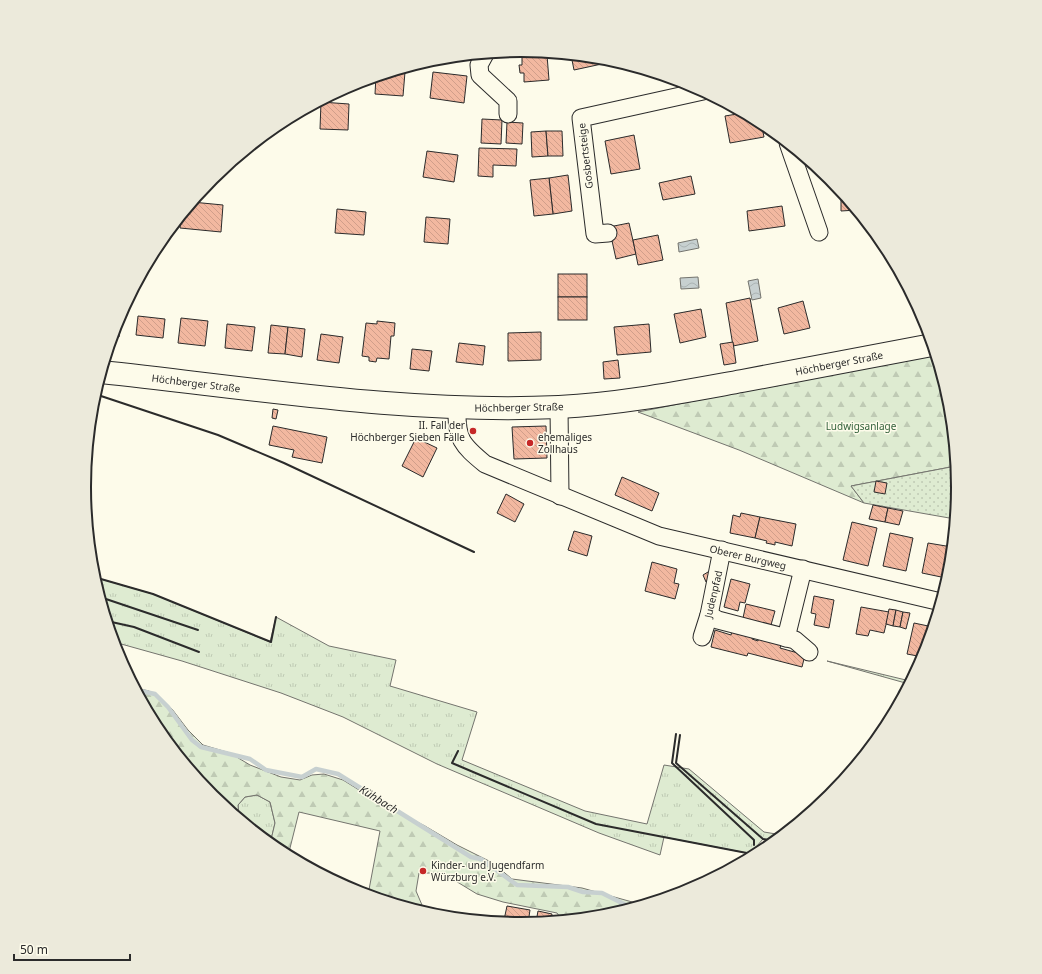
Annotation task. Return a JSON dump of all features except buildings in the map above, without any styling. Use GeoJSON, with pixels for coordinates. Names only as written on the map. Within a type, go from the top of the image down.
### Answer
{"type":"FeatureCollection","features":[{"type":"Feature","properties":{"kind":"main road","name":"Höchberger Straße"},"geometry":{"type":"LineString","coordinates":[[107,373],[379,403],[457,408],[559,407],[615,402],[666,395],[927,346]]}},
{"type":"Feature","properties":{"kind":"street"},"geometry":{"type":"LineString","coordinates":[[482,59],[479,65],[480,75],[508,101],[508,114]]}},
{"type":"Feature","properties":{"kind":"street","name":"Gosbertsteige"},"geometry":{"type":"LineString","coordinates":[[608,233],[595,234],[581,118],[693,93]]}},
{"type":"Feature","properties":{"kind":"street"},"geometry":{"type":"LineString","coordinates":[[791,153],[819,232]]}},
{"type":"Feature","properties":{"kind":"street"},"geometry":{"type":"LineString","coordinates":[[559,407],[560,496]]}},
{"type":"Feature","properties":{"kind":"street","name":"Oberer Burgweg"},"geometry":{"type":"LineString","coordinates":[[457,408],[457,425],[461,439],[468,450],[485,464],[659,536],[935,601]]}},
{"type":"Feature","properties":{"kind":"street","name":"Judenpfad"},"geometry":{"type":"LineString","coordinates":[[702,637],[709,616],[722,550]]}},
{"type":"Feature","properties":{"kind":"street"},"geometry":{"type":"LineString","coordinates":[[786,638],[803,570]]}},
{"type":"Feature","properties":{"kind":"street"},"geometry":{"type":"LineString","coordinates":[[709,616],[718,620],[795,640],[809,652]]}},
{"type":"Feature","properties":{"kind":"green space","name":"Ludwigsanlage"},"geometry":{"type":"Polygon","coordinates":[[[930,356],[943,403],[950,467],[851,486],[864,503],[739,450],[638,412],[930,356]]]}},
{"type":"Feature","properties":{"kind":"green space"},"geometry":{"type":"Polygon","coordinates":[[[950,467],[950,518],[864,503],[851,486],[950,467]]]}},
{"type":"Feature","properties":{"kind":"green space"},"geometry":{"type":"Polygon","coordinates":[[[101,579],[153,594],[270,642],[276,617],[329,646],[396,660],[390,686],[477,712],[462,760],[585,811],[647,824],[664,765],[689,769],[764,832],[775,834],[767,840],[763,839],[756,848],[746,853],[664,837],[660,855],[599,833],[437,764],[343,717],[281,693],[182,661],[121,644],[101,579]]]}},
{"type":"Feature","properties":{"kind":"green space"},"geometry":{"type":"Polygon","coordinates":[[[827,661],[905,680],[904,683],[827,661]]]}},
{"type":"Feature","properties":{"kind":"green space"},"geometry":{"type":"Polygon","coordinates":[[[142,689],[149,691],[172,709],[188,730],[203,745],[230,753],[250,765],[281,777],[300,780],[312,775],[324,774],[343,780],[385,806],[493,863],[512,879],[582,888],[632,902],[605,909],[558,915],[557,913],[503,902],[477,894],[439,873],[419,873],[416,891],[422,905],[369,889],[380,831],[299,812],[290,849],[272,837],[275,823],[270,802],[257,795],[245,797],[238,805],[238,811],[198,771],[163,726],[142,689]]]}},
{"type":"Feature","properties":{"kind":"green space"},"geometry":{"type":"Polygon","coordinates":[[[257,795],[270,802],[275,823],[272,837],[238,811],[238,805],[245,797],[257,795]]]}},
{"type":"Feature","properties":{"kind":"water"},"geometry":{"type":"Polygon","coordinates":[[[697,239],[699,248],[679,252],[678,243],[697,239]]]}},
{"type":"Feature","properties":{"kind":"water"},"geometry":{"type":"Polygon","coordinates":[[[698,277],[699,288],[681,289],[680,278],[698,277]]]}},
{"type":"Feature","properties":{"kind":"water"},"geometry":{"type":"Polygon","coordinates":[[[758,279],[761,298],[752,300],[748,281],[758,279]]]}},
{"type":"Feature","properties":{"kind":"waterway","name":"Kühbach"},"geometry":{"type":"LineString","coordinates":[[143,691],[155,694],[168,707],[192,740],[201,747],[250,759],[266,770],[302,777],[316,769],[338,774],[471,857],[481,859],[517,885],[568,887],[583,892],[602,893],[624,904]]}},
{"type":"Feature","properties":{"kind":"wall"},"geometry":{"type":"LineString","coordinates":[[101,396],[218,435],[284,463],[474,552]]}},
{"type":"Feature","properties":{"kind":"wall"},"geometry":{"type":"LineString","coordinates":[[101,579],[153,594],[271,642],[276,617]]}},
{"type":"Feature","properties":{"kind":"wall"},"geometry":{"type":"LineString","coordinates":[[106,599],[198,630]]}},
{"type":"Feature","properties":{"kind":"wall"},"geometry":{"type":"LineString","coordinates":[[113,622],[134,627],[199,652]]}},
{"type":"Feature","properties":{"kind":"wall"},"geometry":{"type":"LineString","coordinates":[[676,734],[672,763],[754,840],[754,845]]}},
{"type":"Feature","properties":{"kind":"wall"},"geometry":{"type":"LineString","coordinates":[[680,735],[676,763],[763,839],[767,840]]}},
{"type":"Feature","properties":{"kind":"wall"},"geometry":{"type":"LineString","coordinates":[[458,751],[452,763],[596,824],[746,853]]}},
{"type":"Feature","properties":{"kind":"place","name":"II. Fall der Höchberger Sieben Fälle"},"geometry":{"type":"Point","coordinates":[473,431]}},
{"type":"Feature","properties":{"kind":"place","name":"ehemaliges Zollhaus"},"geometry":{"type":"Point","coordinates":[530,443]}},
{"type":"Feature","properties":{"kind":"place","name":"Kinder- und Jugendfarm Würzburg e.V."},"geometry":{"type":"Point","coordinates":[423,871]}}]}
